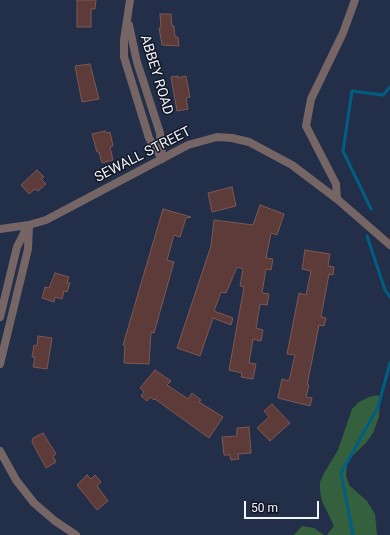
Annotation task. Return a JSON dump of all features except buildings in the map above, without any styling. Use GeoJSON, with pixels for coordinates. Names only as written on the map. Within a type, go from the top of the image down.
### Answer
{"type":"FeatureCollection","features":[{"type":"Feature","properties":{"kind":"street","name":"ABBEY ROAD"},"geometry":{"type":"LineString","coordinates":[[130,0],[123,49],[126,65],[149,138],[162,159]]}},
{"type":"Feature","properties":{"kind":"street"},"geometry":{"type":"LineString","coordinates":[[337,199],[336,184],[306,126],[312,99],[343,33],[355,0]]}},
{"type":"Feature","properties":{"kind":"street","name":"ABBEY ROAD"},"geometry":{"type":"LineString","coordinates":[[128,18],[137,62],[160,133],[162,159]]}},
{"type":"Feature","properties":{"kind":"street","name":"SEWALL STREET"},"geometry":{"type":"LineString","coordinates":[[0,229],[29,225],[46,220],[188,145],[208,138],[232,138],[248,142],[292,165],[337,199],[389,242]]}},
{"type":"Feature","properties":{"kind":"street"},"geometry":{"type":"LineString","coordinates":[[0,317],[18,247],[29,225]]}},
{"type":"Feature","properties":{"kind":"street"},"geometry":{"type":"LineString","coordinates":[[0,364],[28,250],[29,225]]}},
{"type":"Feature","properties":{"kind":"street"},"geometry":{"type":"LineString","coordinates":[[0,451],[16,480],[29,498],[55,521],[76,535]]}},
{"type":"Feature","properties":{"kind":"green space"},"geometry":{"type":"Polygon","coordinates":[[[378,395],[380,398],[379,417],[373,433],[366,443],[352,456],[347,465],[346,475],[349,485],[367,501],[375,514],[377,535],[327,535],[334,526],[322,501],[320,482],[338,450],[352,409],[359,402],[369,397],[378,395]]]}},
{"type":"Feature","properties":{"kind":"green space"},"geometry":{"type":"Polygon","coordinates":[[[302,526],[314,528],[324,535],[294,535],[302,526]]]}},
{"type":"Feature","properties":{"kind":"waterway"},"geometry":{"type":"LineString","coordinates":[[371,209],[343,151],[352,91],[383,95],[390,87]]}},
{"type":"Feature","properties":{"kind":"waterway"},"geometry":{"type":"LineString","coordinates":[[367,236],[385,290],[390,297]]}},
{"type":"Feature","properties":{"kind":"waterway"},"geometry":{"type":"LineString","coordinates":[[353,535],[341,473],[378,407],[390,363]]}}]}
